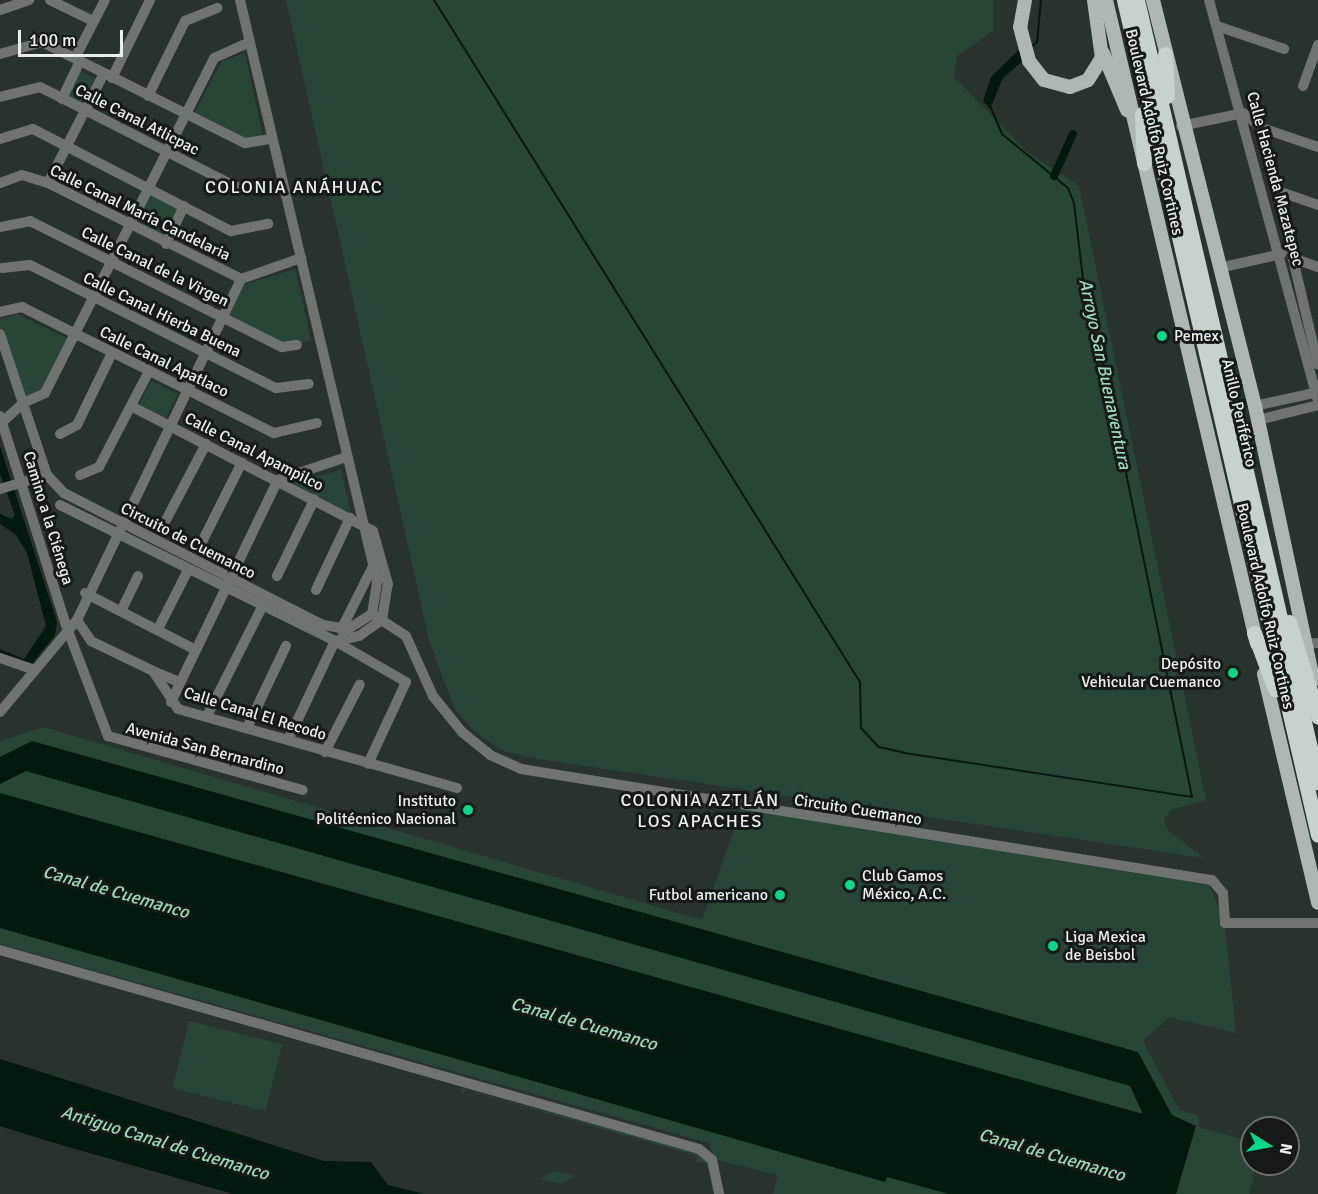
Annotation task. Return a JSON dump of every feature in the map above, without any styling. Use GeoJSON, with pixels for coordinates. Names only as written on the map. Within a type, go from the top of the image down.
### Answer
{"type":"FeatureCollection","features":[{"type":"Feature","properties":{"kind":"highway","name":"Anillo Periférico"},"geometry":{"type":"LineString","coordinates":[[1124,0],[1318,835]]}},
{"type":"Feature","properties":{"kind":"highway","name":"Anillo Periférico"},"geometry":{"type":"LineString","coordinates":[[1137,0],[1175,131],[1268,570],[1318,782]]}},
{"type":"Feature","properties":{"kind":"highway"},"geometry":{"type":"LineString","coordinates":[[1136,49],[1144,163]]}},
{"type":"Feature","properties":{"kind":"highway"},"geometry":{"type":"LineString","coordinates":[[1165,54],[1175,131]]}},
{"type":"Feature","properties":{"kind":"highway"},"geometry":{"type":"LineString","coordinates":[[1268,570],[1318,717]]}},
{"type":"Feature","properties":{"kind":"highway"},"geometry":{"type":"LineString","coordinates":[[1254,633],[1282,710],[1292,722]]}},
{"type":"Feature","properties":{"kind":"main road"},"geometry":{"type":"LineString","coordinates":[[1024,0],[1020,27],[1029,61],[1044,80],[1070,87],[1088,80],[1102,58],[1094,0]]}},
{"type":"Feature","properties":{"kind":"main road"},"geometry":{"type":"LineString","coordinates":[[1085,0],[1112,80],[1134,119]]}},
{"type":"Feature","properties":{"kind":"main road","name":"Boulevard Adolfo Ruiz Cortines"},"geometry":{"type":"LineString","coordinates":[[1106,0],[1318,903]]}},
{"type":"Feature","properties":{"kind":"main road","name":"Boulevard Adolfo Ruiz Cortines"},"geometry":{"type":"LineString","coordinates":[[1153,0],[1165,54]]}},
{"type":"Feature","properties":{"kind":"main road","name":"Boulevard Adolfo Ruiz Cortines"},"geometry":{"type":"LineString","coordinates":[[1175,131],[1219,268],[1257,413],[1314,641],[1318,703]]}},
{"type":"Feature","properties":{"kind":"street"},"geometry":{"type":"LineString","coordinates":[[0,10],[29,0]]}},
{"type":"Feature","properties":{"kind":"street"},"geometry":{"type":"LineString","coordinates":[[50,0],[93,21]]}},
{"type":"Feature","properties":{"kind":"street"},"geometry":{"type":"LineString","coordinates":[[62,99],[93,21],[105,0]]}},
{"type":"Feature","properties":{"kind":"street"},"geometry":{"type":"LineString","coordinates":[[48,183],[85,110],[108,75],[150,0]]}},
{"type":"Feature","properties":{"kind":"street"},"geometry":{"type":"LineString","coordinates":[[240,0],[373,566],[378,596],[377,617]]}},
{"type":"Feature","properties":{"kind":"street","name":"Calle Hacienda Mazatepec"},"geometry":{"type":"LineString","coordinates":[[1209,0],[1282,234],[1293,258],[1313,322],[1313,358],[1317,398]]}},
{"type":"Feature","properties":{"kind":"street"},"geometry":{"type":"LineString","coordinates":[[148,96],[185,21],[218,8]]}},
{"type":"Feature","properties":{"kind":"street"},"geometry":{"type":"LineString","coordinates":[[1216,26],[1284,49]]}},
{"type":"Feature","properties":{"kind":"street"},"geometry":{"type":"LineString","coordinates":[[0,54],[42,42],[245,143],[271,139]]}},
{"type":"Feature","properties":{"kind":"street"},"geometry":{"type":"LineString","coordinates":[[1,421],[23,403],[45,393],[184,114],[219,53],[250,42]]}},
{"type":"Feature","properties":{"kind":"street"},"geometry":{"type":"LineString","coordinates":[[1303,86],[1318,45]]}},
{"type":"Feature","properties":{"kind":"street","name":"Calle Canal Atlicpac"},"geometry":{"type":"LineString","coordinates":[[0,97],[35,86],[238,188],[260,186]]}},
{"type":"Feature","properties":{"kind":"street"},"geometry":{"type":"LineString","coordinates":[[1175,131],[1243,113],[1262,128],[1318,147]]}},
{"type":"Feature","properties":{"kind":"street","name":"Calle Hacienda Mazatepec"},"geometry":{"type":"LineString","coordinates":[[1262,128],[1278,191],[1282,234],[1281,254],[1313,358]]}},
{"type":"Feature","properties":{"kind":"street"},"geometry":{"type":"LineString","coordinates":[[0,139],[33,129],[236,233],[268,224]]}},
{"type":"Feature","properties":{"kind":"street","name":"Calle Canal María Candelaria"},"geometry":{"type":"LineString","coordinates":[[0,183],[22,175],[48,183],[166,244],[241,279],[301,258]]}},
{"type":"Feature","properties":{"kind":"street"},"geometry":{"type":"LineString","coordinates":[[1278,191],[1318,205]]}},
{"type":"Feature","properties":{"kind":"street"},"geometry":{"type":"LineString","coordinates":[[166,244],[184,206]]}},
{"type":"Feature","properties":{"kind":"street","name":"Calle Canal de la Virgen"},"geometry":{"type":"LineString","coordinates":[[0,227],[30,221],[282,347],[297,345]]}},
{"type":"Feature","properties":{"kind":"street"},"geometry":{"type":"LineString","coordinates":[[1219,268],[1281,254]]}},
{"type":"Feature","properties":{"kind":"street"},"geometry":{"type":"LineString","coordinates":[[1293,258],[1318,267]]}},
{"type":"Feature","properties":{"kind":"street","name":"Calle Canal Hierba Buena"},"geometry":{"type":"LineString","coordinates":[[2,268],[30,265],[92,298],[284,391],[309,384]]}},
{"type":"Feature","properties":{"kind":"street"},"geometry":{"type":"LineString","coordinates":[[0,712],[25,669],[76,620],[85,593],[241,279]]}},
{"type":"Feature","properties":{"kind":"street","name":"Calle Canal Apatlaco"},"geometry":{"type":"LineString","coordinates":[[0,312],[22,307],[274,433],[317,423]]}},
{"type":"Feature","properties":{"kind":"street","name":"Circuito de Cuemanco"},"geometry":{"type":"LineString","coordinates":[[0,334],[47,475],[69,497],[188,570],[227,583],[341,630]]}},
{"type":"Feature","properties":{"kind":"street"},"geometry":{"type":"LineString","coordinates":[[60,434],[77,425],[112,353]]}},
{"type":"Feature","properties":{"kind":"street"},"geometry":{"type":"LineString","coordinates":[[80,475],[99,467],[149,371]]}},
{"type":"Feature","properties":{"kind":"street"},"geometry":{"type":"LineString","coordinates":[[1257,413],[1317,398]]}},
{"type":"Feature","properties":{"kind":"street","name":"Calle Canal Apampilco"},"geometry":{"type":"LineString","coordinates":[[131,406],[363,525]]}},
{"type":"Feature","properties":{"kind":"street","name":"Camino a la Ciénega"},"geometry":{"type":"LineString","coordinates":[[1,421],[67,628]]}},
{"type":"Feature","properties":{"kind":"street"},"geometry":{"type":"LineString","coordinates":[[166,520],[206,444]]}},
{"type":"Feature","properties":{"kind":"street"},"geometry":{"type":"LineString","coordinates":[[171,702],[177,681],[278,480],[346,457]]}},
{"type":"Feature","properties":{"kind":"street"},"geometry":{"type":"LineString","coordinates":[[202,542],[242,462]]}},
{"type":"Feature","properties":{"kind":"street"},"geometry":{"type":"LineString","coordinates":[[1,489],[20,480],[47,475]]}},
{"type":"Feature","properties":{"kind":"street"},"geometry":{"type":"LineString","coordinates":[[277,576],[314,500]]}},
{"type":"Feature","properties":{"kind":"street"},"geometry":{"type":"LineString","coordinates":[[60,505],[118,528]]}},
{"type":"Feature","properties":{"kind":"street"},"geometry":{"type":"LineString","coordinates":[[316,590],[350,519]]}},
{"type":"Feature","properties":{"kind":"street"},"geometry":{"type":"LineString","coordinates":[[288,740],[335,641],[359,636],[377,617],[388,584],[376,534],[363,525]]}},
{"type":"Feature","properties":{"kind":"street","name":"Circuito de Cuemanco"},"geometry":{"type":"LineString","coordinates":[[118,528],[227,583],[262,607],[335,641],[406,682],[368,764]]}},
{"type":"Feature","properties":{"kind":"street"},"geometry":{"type":"LineString","coordinates":[[341,630],[373,566]]}},
{"type":"Feature","properties":{"kind":"street"},"geometry":{"type":"LineString","coordinates":[[158,629],[188,570]]}},
{"type":"Feature","properties":{"kind":"street"},"geometry":{"type":"LineString","coordinates":[[121,610],[138,576]]}},
{"type":"Feature","properties":{"kind":"street"},"geometry":{"type":"LineString","coordinates":[[85,593],[194,649]]}},
{"type":"Feature","properties":{"kind":"street"},"geometry":{"type":"LineString","coordinates":[[207,716],[262,607]]}},
{"type":"Feature","properties":{"kind":"street"},"geometry":{"type":"LineString","coordinates":[[341,630],[377,617]]}},
{"type":"Feature","properties":{"kind":"street","name":"Circuito Cuemanco"},"geometry":{"type":"LineString","coordinates":[[377,617],[410,641],[433,696],[462,732],[490,755],[521,769],[1212,880],[1223,892],[1225,923],[1315,919]]}},
{"type":"Feature","properties":{"kind":"street"},"geometry":{"type":"LineString","coordinates":[[76,620],[91,641],[177,681]]}},
{"type":"Feature","properties":{"kind":"street","name":"Avenida San Bernardino"},"geometry":{"type":"LineString","coordinates":[[67,628],[112,739],[303,790]]}},
{"type":"Feature","properties":{"kind":"street"},"geometry":{"type":"LineString","coordinates":[[247,728],[286,646]]}},
{"type":"Feature","properties":{"kind":"street"},"geometry":{"type":"LineString","coordinates":[[0,658],[25,669]]}},
{"type":"Feature","properties":{"kind":"street","name":"Calle Canal El Recodo"},"geometry":{"type":"LineString","coordinates":[[153,671],[171,702],[207,716],[325,752],[456,788]]}},
{"type":"Feature","properties":{"kind":"street"},"geometry":{"type":"LineString","coordinates":[[325,752],[360,684]]}},
{"type":"Feature","properties":{"kind":"street"},"geometry":{"type":"LineString","coordinates":[[0,950],[699,1149],[712,1160],[719,1194]]}},
{"type":"Feature","properties":{"kind":"shaded area"},"geometry":{"type":"Polygon","coordinates":[[[286,0],[993,0],[993,31],[957,56],[954,77],[1027,152],[1079,186],[1206,800],[1171,810],[1164,820],[1168,830],[1204,858],[538,759],[501,750],[474,731],[455,709],[430,644],[286,0]]]}},
{"type":"Feature","properties":{"kind":"shaded area"},"geometry":{"type":"Polygon","coordinates":[[[245,53],[263,137],[247,142],[194,115],[221,62],[245,53]]]}},
{"type":"Feature","properties":{"kind":"shaded area"},"geometry":{"type":"Polygon","coordinates":[[[79,70],[96,79],[80,109],[63,100],[79,70]]]}},
{"type":"Feature","properties":{"kind":"shaded area"},"geometry":{"type":"Polygon","coordinates":[[[150,194],[180,210],[162,244],[132,228],[150,194]]]}},
{"type":"Feature","properties":{"kind":"shaded area"},"geometry":{"type":"Polygon","coordinates":[[[295,269],[311,340],[285,348],[225,317],[241,286],[295,269]]]}},
{"type":"Feature","properties":{"kind":"shaded area"},"geometry":{"type":"Polygon","coordinates":[[[17,314],[68,339],[38,397],[25,403],[0,326],[0,319],[17,314]]]}},
{"type":"Feature","properties":{"kind":"shaded area"},"geometry":{"type":"Polygon","coordinates":[[[151,381],[178,395],[165,420],[138,406],[151,381]]]}},
{"type":"Feature","properties":{"kind":"shaded area"},"geometry":{"type":"Polygon","coordinates":[[[341,470],[353,523],[281,486],[341,470]]]}},
{"type":"Feature","properties":{"kind":"shaded area"},"geometry":{"type":"Polygon","coordinates":[[[43,727],[702,920],[741,809],[1209,884],[1225,924],[1236,1033],[1169,1017],[1143,1041],[1179,1110],[1198,1115],[1199,1127],[1240,1139],[1240,1176],[1254,1176],[1249,1194],[773,1194],[778,1175],[714,1159],[709,1143],[0,944],[0,741],[43,727]]]}},
{"type":"Feature","properties":{"kind":"shaded area"},"geometry":{"type":"Polygon","coordinates":[[[189,1021],[282,1044],[265,1111],[172,1088],[189,1021]]]}},
{"type":"Feature","properties":{"kind":"shaded area"},"geometry":{"type":"Polygon","coordinates":[[[460,1088],[702,1154],[707,1163],[696,1162],[697,1156],[466,1090],[463,1094],[460,1088]]]}},
{"type":"Feature","properties":{"kind":"shaded area"},"geometry":{"type":"Polygon","coordinates":[[[555,1171],[574,1176],[561,1184],[540,1179],[555,1171]]]}},
{"type":"Feature","properties":{"kind":"water"},"geometry":{"type":"Polygon","coordinates":[[[1022,47],[1027,57],[1003,78],[990,109],[983,101],[991,77],[1022,47]]]}},
{"type":"Feature","properties":{"kind":"water"},"geometry":{"type":"Polygon","coordinates":[[[0,446],[57,622],[55,635],[31,665],[0,656],[0,649],[24,659],[46,626],[27,553],[16,535],[0,524],[0,514],[12,519],[15,515],[0,474],[0,446]]]}},
{"type":"Feature","properties":{"kind":"water","name":"Canal de Cuemanco"},"geometry":{"type":"Polygon","coordinates":[[[32,741],[1138,1052],[1172,1115],[1196,1126],[1176,1194],[949,1194],[887,1177],[885,1182],[0,928],[0,793],[1143,1114],[1130,1086],[26,771],[0,784],[0,757],[32,741]]]}},
{"type":"Feature","properties":{"kind":"water","name":"Antiguo Canal de Cuemanco"},"geometry":{"type":"Polygon","coordinates":[[[0,1059],[324,1161],[371,1162],[388,1185],[424,1194],[233,1194],[0,1126],[0,1059]]]}},
{"type":"Feature","properties":{"kind":"waterway"},"geometry":{"type":"LineString","coordinates":[[434,0],[860,682],[861,728],[879,747],[905,753],[1192,797],[1107,378],[1086,304],[1074,203],[1068,188],[1002,134],[990,106]]}},
{"type":"Feature","properties":{"kind":"waterway","name":"Arroyo San Buenaventura"},"geometry":{"type":"LineString","coordinates":[[1030,48],[1037,42],[1041,0]]}},
{"type":"Feature","properties":{"kind":"waterway"},"geometry":{"type":"LineString","coordinates":[[1054,176],[1073,134]]}},
{"type":"Feature","properties":{"kind":"place","name":"Pemex"},"geometry":{"type":"Point","coordinates":[1162,336]}},
{"type":"Feature","properties":{"kind":"place","name":"Depósito Vehicular Cuemanco"},"geometry":{"type":"Point","coordinates":[1233,673]}},
{"type":"Feature","properties":{"kind":"place","name":"Instituto Politécnico Nacional"},"geometry":{"type":"Point","coordinates":[468,810]}},
{"type":"Feature","properties":{"kind":"place","name":"Club Gamos México, A.C."},"geometry":{"type":"Point","coordinates":[850,885]}},
{"type":"Feature","properties":{"kind":"place","name":"Futbol americano"},"geometry":{"type":"Point","coordinates":[780,895]}},
{"type":"Feature","properties":{"kind":"place","name":"Liga Mexica de Beisbol"},"geometry":{"type":"Point","coordinates":[1053,946]}},
{"type":"Feature","properties":{"kind":"district","name":"COLONIA ANÁHUAC"},"geometry":{"type":"Point","coordinates":[294,187]}},
{"type":"Feature","properties":{"kind":"district","name":"COLONIA AZTLÁN LOS APACHES"},"geometry":{"type":"Point","coordinates":[700,811]}}]}
